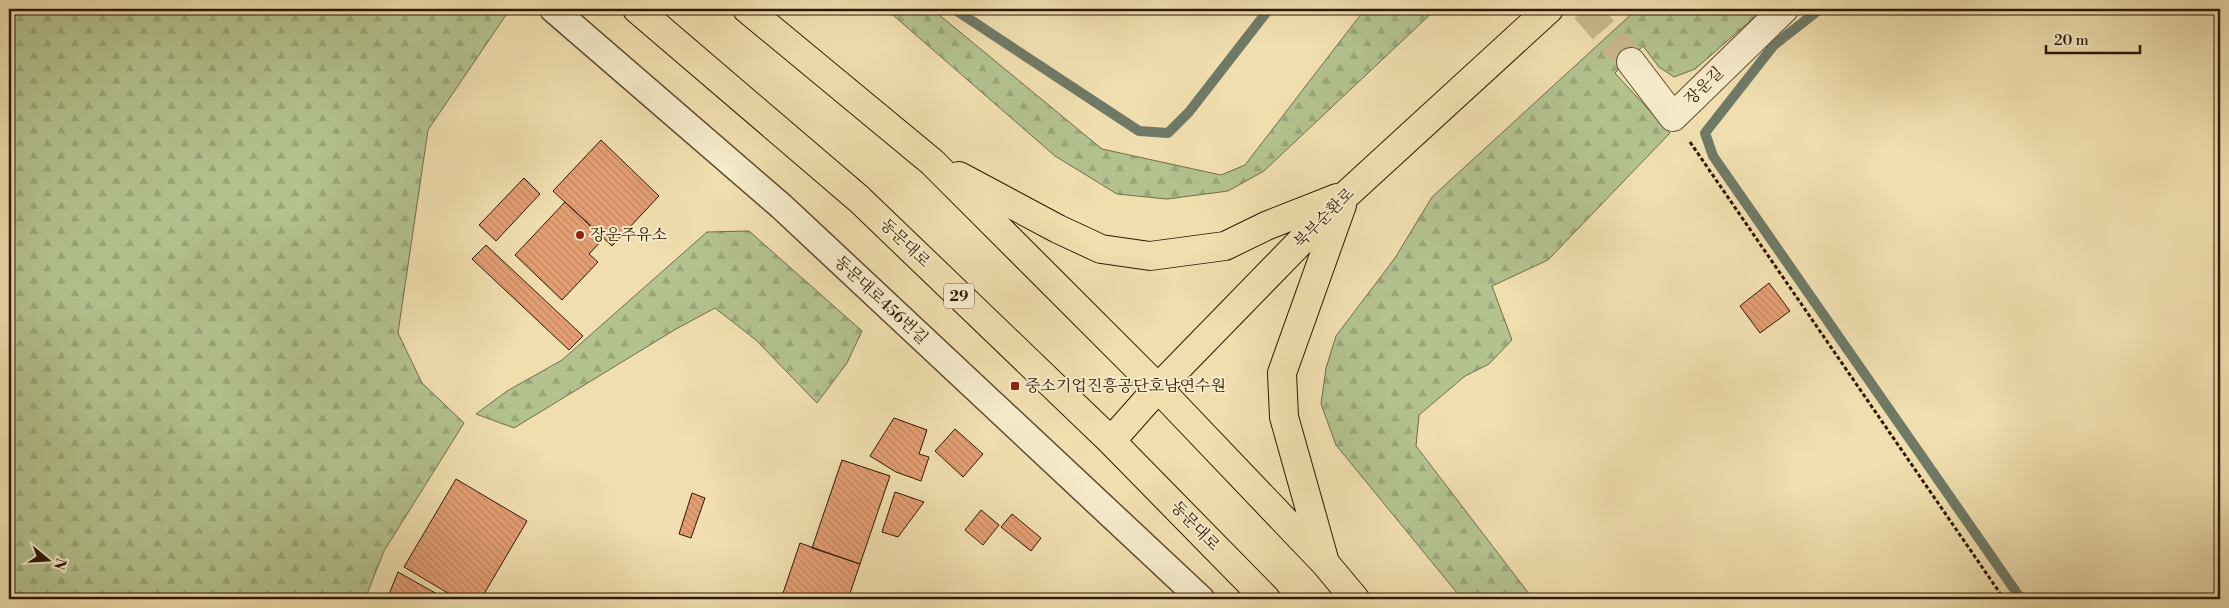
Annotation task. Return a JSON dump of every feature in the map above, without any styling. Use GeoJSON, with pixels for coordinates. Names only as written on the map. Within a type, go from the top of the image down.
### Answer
{"type":"FeatureCollection","features":[{"type":"Feature","properties":{"kind":"main road","name":"동문대로"},"geometry":{"type":"LineString","coordinates":[[637,9],[859,199],[1111,441],[1266,599]]}},
{"type":"Feature","properties":{"kind":"main road"},"geometry":{"type":"LineString","coordinates":[[748,9],[932,162],[1158,388],[1325,563],[1355,599]]}},
{"type":"Feature","properties":{"kind":"main road","name":"북부순환로"},"geometry":{"type":"LineString","coordinates":[[1111,441],[1158,388],[1346,195],[1549,9]]}},
{"type":"Feature","properties":{"kind":"main road"},"geometry":{"type":"LineString","coordinates":[[932,162],[1058,229],[1101,249],[1150,256],[1225,246],[1266,226],[1346,195]]}},
{"type":"Feature","properties":{"kind":"main road"},"geometry":{"type":"LineString","coordinates":[[1325,563],[1284,417],[1282,373],[1346,195]]}},
{"type":"Feature","properties":{"kind":"street","name":"동문대로456번길"},"geometry":{"type":"LineString","coordinates":[[554,9],[781,206],[1201,599]]}},
{"type":"Feature","properties":{"kind":"street","name":"장운길"},"geometry":{"type":"LineString","coordinates":[[1631,62],[1672,117],[1784,9]]}},
{"type":"Feature","properties":{"kind":"path"},"geometry":{"type":"LineString","coordinates":[[1672,117],[2004,599]]}},
{"type":"Feature","properties":{"kind":"green space"},"geometry":{"type":"Polygon","coordinates":[[[9,9],[510,9],[428,130],[398,333],[422,383],[464,423],[384,551],[365,599],[9,599],[9,9]]]}},
{"type":"Feature","properties":{"kind":"green space"},"geometry":{"type":"Polygon","coordinates":[[[886,9],[932,9],[1102,149],[1221,175],[1245,165],[1365,9],[1436,9],[1264,171],[1228,191],[1167,199],[1117,194],[1055,156],[886,9]]]}},
{"type":"Feature","properties":{"kind":"green space"},"geometry":{"type":"Polygon","coordinates":[[[1637,9],[1764,9],[1695,69],[1674,77],[1659,67],[1643,46],[1615,73],[1670,133],[1548,260],[1492,286],[1512,340],[1489,364],[1465,376],[1419,415],[1416,446],[1533,599],[1462,599],[1336,445],[1321,404],[1326,368],[1336,336],[1395,258],[1432,197],[1637,9]]]}},
{"type":"Feature","properties":{"kind":"green space"},"geometry":{"type":"Polygon","coordinates":[[[749,231],[862,331],[847,363],[817,403],[756,340],[715,308],[676,329],[514,428],[476,414],[507,391],[562,360],[707,232],[749,231]]]}},
{"type":"Feature","properties":{"kind":"building"},"geometry":{"type":"Polygon","coordinates":[[[601,140],[659,196],[612,246],[553,191],[601,140]]]}},
{"type":"Feature","properties":{"kind":"building"},"geometry":{"type":"Polygon","coordinates":[[[524,178],[540,194],[496,241],[479,225],[524,178]]]}},
{"type":"Feature","properties":{"kind":"building"},"geometry":{"type":"Polygon","coordinates":[[[565,202],[604,238],[589,254],[598,262],[562,300],[515,255],[565,202]]]}},
{"type":"Feature","properties":{"kind":"building"},"geometry":{"type":"Polygon","coordinates":[[[486,245],[583,336],[569,350],[472,259],[486,245]]]}},
{"type":"Feature","properties":{"kind":"building"},"geometry":{"type":"Polygon","coordinates":[[[1769,283],[1790,311],[1760,333],[1740,306],[1769,283]]]}},
{"type":"Feature","properties":{"kind":"building"},"geometry":{"type":"Polygon","coordinates":[[[894,418],[927,430],[919,454],[929,457],[921,481],[896,472],[870,456],[894,418]]]}},
{"type":"Feature","properties":{"kind":"building"},"geometry":{"type":"Polygon","coordinates":[[[955,429],[983,454],[963,477],[935,451],[955,429]]]}},
{"type":"Feature","properties":{"kind":"building"},"geometry":{"type":"Polygon","coordinates":[[[842,460],[890,476],[860,564],[812,548],[842,460]]]}},
{"type":"Feature","properties":{"kind":"building"},"geometry":{"type":"Polygon","coordinates":[[[456,479],[527,521],[481,599],[458,599],[404,567],[456,479]]]}},
{"type":"Feature","properties":{"kind":"building"},"geometry":{"type":"Polygon","coordinates":[[[895,492],[924,502],[898,537],[882,532],[895,492]]]}},
{"type":"Feature","properties":{"kind":"building"},"geometry":{"type":"Polygon","coordinates":[[[692,493],[705,498],[691,538],[679,534],[692,493]]]}},
{"type":"Feature","properties":{"kind":"building"},"geometry":{"type":"Polygon","coordinates":[[[981,510],[999,525],[983,545],[965,530],[981,510]]]}},
{"type":"Feature","properties":{"kind":"building"},"geometry":{"type":"Polygon","coordinates":[[[1012,514],[1041,538],[1031,551],[1001,527],[1012,514]]]}},
{"type":"Feature","properties":{"kind":"building"},"geometry":{"type":"Polygon","coordinates":[[[800,543],[860,564],[848,599],[781,599],[800,543]]]}},
{"type":"Feature","properties":{"kind":"building"},"geometry":{"type":"Polygon","coordinates":[[[398,572],[446,599],[387,599],[398,572]]]}},
{"type":"Feature","properties":{"kind":"waterway"},"geometry":{"type":"LineString","coordinates":[[954,9],[1139,131],[1168,133],[1189,112],[1269,9]]}},
{"type":"Feature","properties":{"kind":"waterway"},"geometry":{"type":"LineString","coordinates":[[1820,9],[1774,45],[1705,133],[1713,156],[2021,599]]}},
{"type":"Feature","properties":{"kind":"tunnel"},"geometry":{"type":"LineString","coordinates":[[1585,9],[1631,62]]}},
{"type":"Feature","properties":{"kind":"place","name":"장운주유소"},"geometry":{"type":"Point","coordinates":[580,235]}},
{"type":"Feature","properties":{"kind":"place","name":"중소기업진흥공단호남연수원"},"geometry":{"type":"Point","coordinates":[1015,386]}}]}
